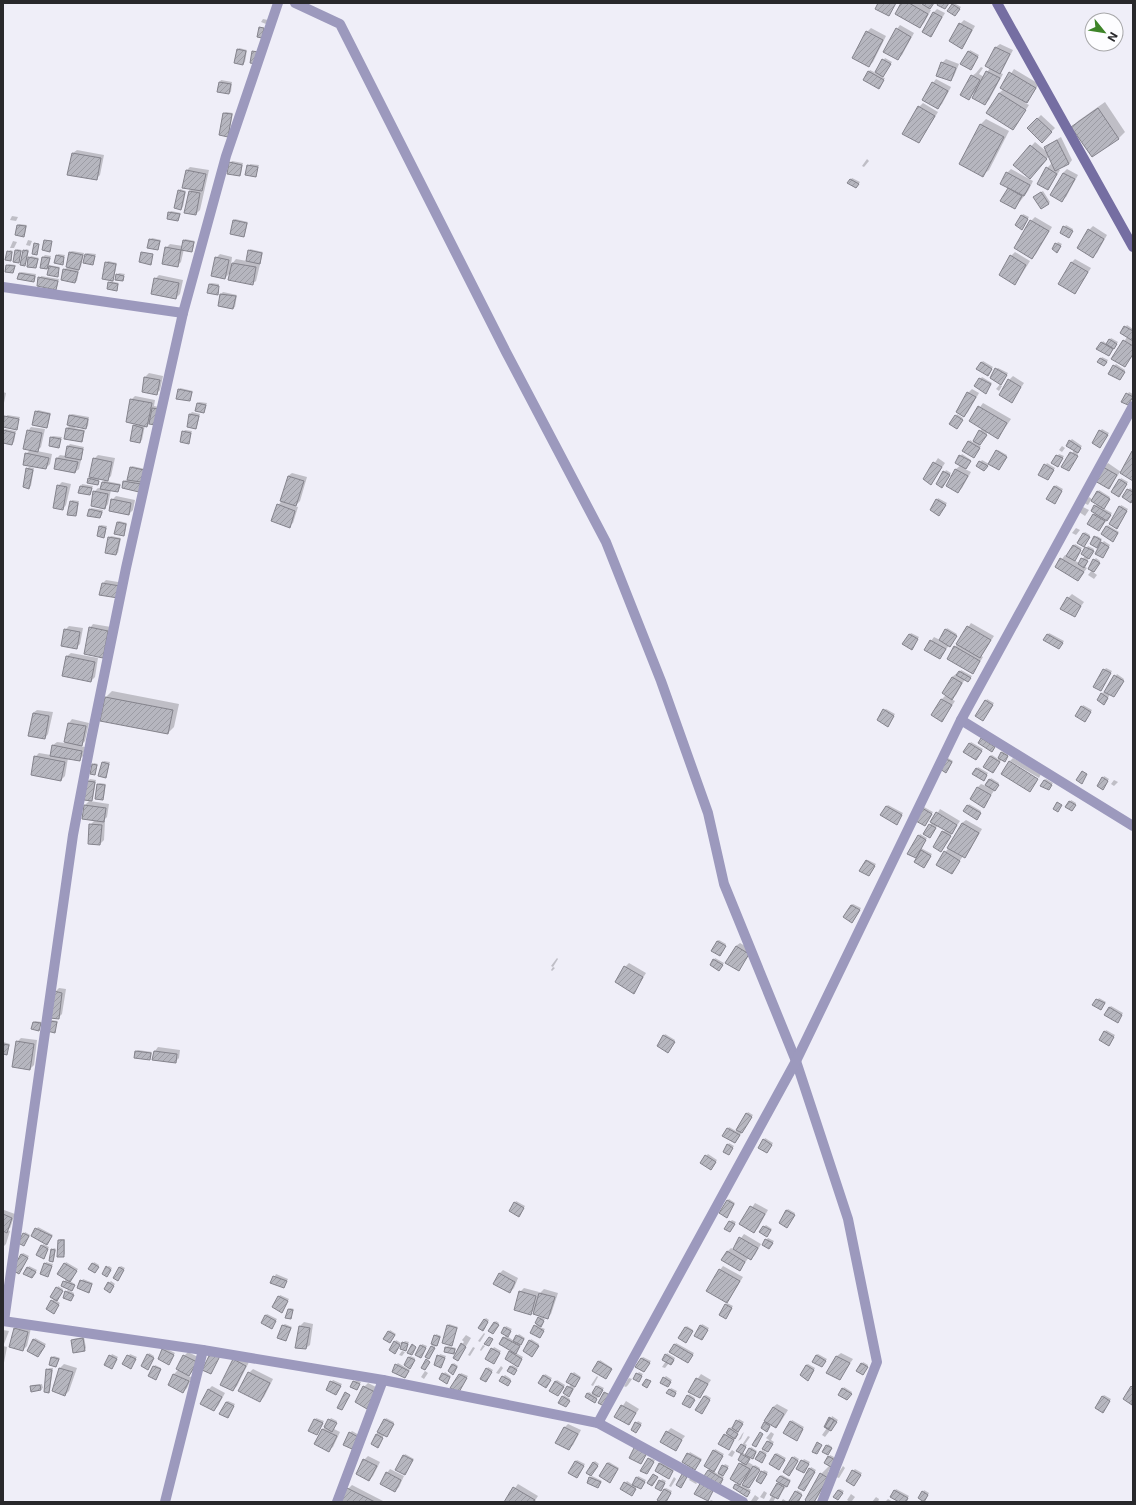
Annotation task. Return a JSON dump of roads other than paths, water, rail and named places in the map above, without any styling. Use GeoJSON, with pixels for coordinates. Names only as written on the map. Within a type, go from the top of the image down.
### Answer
{"type":"FeatureCollection","features":[{"type":"Feature","properties":{"kind":"street"},"geometry":{"type":"LineString","coordinates":[[278,3],[226,156],[184,313],[126,568],[90,740],[76,821],[3,1321],[204,1350],[382,1380],[598,1423],[743,1502]]}},
{"type":"Feature","properties":{"kind":"street"},"geometry":{"type":"LineString","coordinates":[[295,3],[340,24],[506,352],[606,542],[661,681],[708,813],[724,884],[796,1061],[848,1219],[877,1362],[822,1502]]}},
{"type":"Feature","properties":{"kind":"street"},"geometry":{"type":"LineString","coordinates":[[998,3],[1133,247]]}},
{"type":"Feature","properties":{"kind":"street"},"geometry":{"type":"LineString","coordinates":[[3,287],[184,313]]}},
{"type":"Feature","properties":{"kind":"street"},"geometry":{"type":"LineString","coordinates":[[598,1423],[796,1061],[961,720],[1133,406]]}},
{"type":"Feature","properties":{"kind":"street"},"geometry":{"type":"LineString","coordinates":[[961,720],[1133,826]]}},
{"type":"Feature","properties":{"kind":"street"},"geometry":{"type":"LineString","coordinates":[[165,1502],[204,1350]]}},
{"type":"Feature","properties":{"kind":"street"},"geometry":{"type":"LineString","coordinates":[[337,1502],[382,1380]]}}]}
